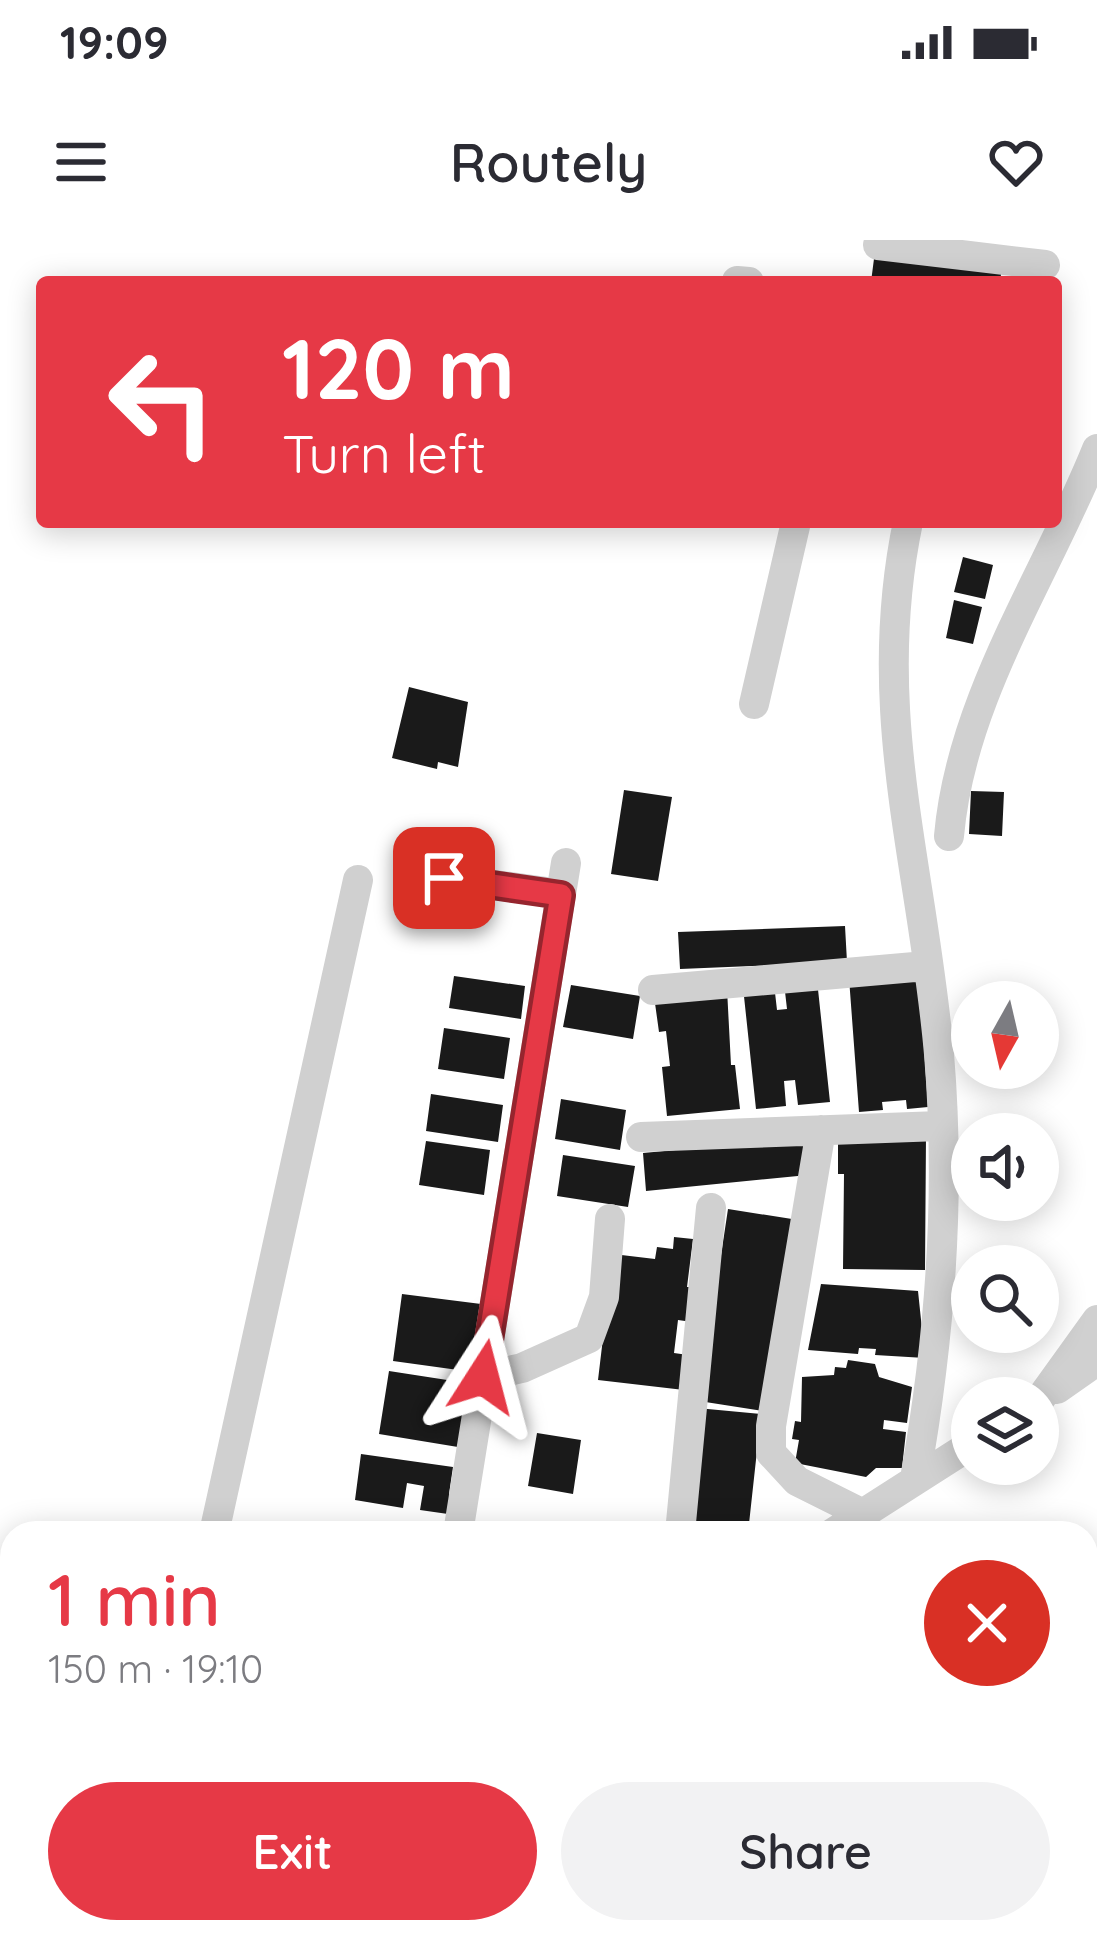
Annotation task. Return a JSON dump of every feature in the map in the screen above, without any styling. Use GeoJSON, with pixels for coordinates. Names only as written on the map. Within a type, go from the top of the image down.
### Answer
{"type":"FeatureCollection","features":[{"type":"Feature","properties":{"kind":"street"},"geometry":{"type":"LineString","coordinates":[[878,244],[915,244],[1045,262]]}},
{"type":"Feature","properties":{"kind":"street"},"geometry":{"type":"LineString","coordinates":[[1062,526],[1097,449]]}},
{"type":"Feature","properties":{"kind":"street"},"geometry":{"type":"LineString","coordinates":[[754,704],[795,528]]}},
{"type":"Feature","properties":{"kind":"street"},"geometry":{"type":"LineString","coordinates":[[907,528],[892,626],[893,736],[939,1054],[940,1126],[941,1286],[916,1479]]}},
{"type":"Feature","properties":{"kind":"street"},"geometry":{"type":"LineString","coordinates":[[949,836],[953,794],[969,732],[1061,528]]}},
{"type":"Feature","properties":{"kind":"street"},"geometry":{"type":"LineString","coordinates":[[460,1521],[566,863]]}},
{"type":"Feature","properties":{"kind":"street"},"geometry":{"type":"LineString","coordinates":[[444,878],[561,895]]}},
{"type":"Feature","properties":{"kind":"street"},"geometry":{"type":"LineString","coordinates":[[217,1521],[358,880]]}},
{"type":"Feature","properties":{"kind":"street"},"geometry":{"type":"LineString","coordinates":[[653,990],[926,966]]}},
{"type":"Feature","properties":{"kind":"street"},"geometry":{"type":"LineString","coordinates":[[641,1137],[940,1126]]}},
{"type":"Feature","properties":{"kind":"street"},"geometry":{"type":"LineString","coordinates":[[821,1130],[771,1453],[797,1481],[861,1514]]}},
{"type":"Feature","properties":{"kind":"street"},"geometry":{"type":"LineString","coordinates":[[681,1521],[710,1208]]}},
{"type":"Feature","properties":{"kind":"street"},"geometry":{"type":"LineString","coordinates":[[483,1377],[522,1368],[589,1338],[604,1298],[610,1219]]}},
{"type":"Feature","properties":{"kind":"street"},"geometry":{"type":"LineString","coordinates":[[1056,1377],[1097,1320]]}},
{"type":"Feature","properties":{"kind":"street"},"geometry":{"type":"LineString","coordinates":[[1059,1388],[1097,1361]]}},
{"type":"Feature","properties":{"kind":"street"},"geometry":{"type":"LineString","coordinates":[[1059,1397],[1097,1385]]}},
{"type":"Feature","properties":{"kind":"street"},"geometry":{"type":"LineString","coordinates":[[851,1521],[951,1457]]}},
{"type":"Feature","properties":{"kind":"building"},"geometry":{"type":"Polygon","coordinates":[[[875,251],[1002,267],[1001,276],[872,276],[875,251]]]}},
{"type":"Feature","properties":{"kind":"building"},"geometry":{"type":"Polygon","coordinates":[[[963,557],[993,565],[985,599],[954,592],[963,557]]]}},
{"type":"Feature","properties":{"kind":"building"},"geometry":{"type":"Polygon","coordinates":[[[954,600],[982,607],[973,644],[946,638],[954,600]]]}},
{"type":"Feature","properties":{"kind":"building"},"geometry":{"type":"Polygon","coordinates":[[[409,687],[468,702],[458,767],[438,762],[437,769],[392,758],[409,687]]]}},
{"type":"Feature","properties":{"kind":"building"},"geometry":{"type":"Polygon","coordinates":[[[624,790],[672,797],[658,881],[611,874],[624,790]]]}},
{"type":"Feature","properties":{"kind":"building"},"geometry":{"type":"Polygon","coordinates":[[[971,791],[1004,792],[1002,836],[969,834],[971,791]]]}},
{"type":"Feature","properties":{"kind":"building"},"geometry":{"type":"Polygon","coordinates":[[[845,926],[847,962],[680,969],[678,932],[845,926]]]}},
{"type":"Feature","properties":{"kind":"building"},"geometry":{"type":"Polygon","coordinates":[[[919,974],[928,1107],[907,1109],[906,1100],[882,1102],[883,1110],[859,1112],[849,978],[919,974]]]}},
{"type":"Feature","properties":{"kind":"building"},"geometry":{"type":"Polygon","coordinates":[[[454,976],[525,986],[521,1019],[449,1008],[454,976]]]}},
{"type":"Feature","properties":{"kind":"building"},"geometry":{"type":"Polygon","coordinates":[[[817,980],[830,1102],[798,1105],[795,1080],[784,1081],[786,1106],[756,1109],[743,987],[774,984],[777,1010],[787,1009],[784,983],[817,980]]]}},
{"type":"Feature","properties":{"kind":"building"},"geometry":{"type":"Polygon","coordinates":[[[571,985],[640,996],[633,1039],[563,1027],[571,985]]]}},
{"type":"Feature","properties":{"kind":"building"},"geometry":{"type":"Polygon","coordinates":[[[727,989],[731,1065],[735,1065],[740,1109],[667,1116],[662,1067],[670,1066],[666,1031],[659,1032],[654,996],[727,989]]]}},
{"type":"Feature","properties":{"kind":"building"},"geometry":{"type":"Polygon","coordinates":[[[444,1028],[510,1038],[504,1079],[438,1069],[444,1028]]]}},
{"type":"Feature","properties":{"kind":"building"},"geometry":{"type":"Polygon","coordinates":[[[431,1094],[503,1105],[498,1142],[426,1131],[431,1094]]]}},
{"type":"Feature","properties":{"kind":"building"},"geometry":{"type":"Polygon","coordinates":[[[561,1099],[626,1110],[620,1150],[555,1139],[561,1099]]]}},
{"type":"Feature","properties":{"kind":"building"},"geometry":{"type":"Polygon","coordinates":[[[838,1134],[926,1135],[925,1270],[843,1269],[844,1174],[838,1174],[838,1134]]]}},
{"type":"Feature","properties":{"kind":"building"},"geometry":{"type":"Polygon","coordinates":[[[804,1138],[808,1175],[646,1191],[643,1153],[804,1138]]]}},
{"type":"Feature","properties":{"kind":"building"},"geometry":{"type":"Polygon","coordinates":[[[426,1141],[490,1150],[484,1195],[419,1185],[426,1141]]]}},
{"type":"Feature","properties":{"kind":"building"},"geometry":{"type":"Polygon","coordinates":[[[563,1155],[635,1166],[628,1207],[557,1196],[563,1155]]]}},
{"type":"Feature","properties":{"kind":"building"},"geometry":{"type":"Polygon","coordinates":[[[728,1209],[792,1219],[763,1411],[699,1401],[728,1209]]]}},
{"type":"Feature","properties":{"kind":"building"},"geometry":{"type":"Polygon","coordinates":[[[674,1237],[693,1239],[687,1287],[696,1287],[692,1322],[678,1320],[674,1353],[688,1355],[684,1390],[598,1380],[613,1254],[655,1259],[657,1247],[673,1249],[674,1237]]]}},
{"type":"Feature","properties":{"kind":"building"},"geometry":{"type":"Polygon","coordinates":[[[821,1284],[918,1291],[925,1358],[875,1355],[876,1349],[859,1348],[858,1354],[808,1350],[821,1284]]]}},
{"type":"Feature","properties":{"kind":"building"},"geometry":{"type":"Polygon","coordinates":[[[402,1294],[489,1305],[480,1373],[393,1361],[402,1294]]]}},
{"type":"Feature","properties":{"kind":"building"},"geometry":{"type":"Polygon","coordinates":[[[848,1360],[875,1364],[879,1377],[912,1387],[907,1423],[884,1420],[883,1429],[906,1432],[902,1468],[876,1468],[866,1477],[795,1463],[799,1440],[792,1439],[795,1421],[801,1422],[802,1377],[834,1375],[835,1367],[846,1368],[848,1360]]]}},
{"type":"Feature","properties":{"kind":"building"},"geometry":{"type":"Polygon","coordinates":[[[389,1371],[473,1384],[464,1448],[379,1434],[389,1371]]]}},
{"type":"Feature","properties":{"kind":"building"},"geometry":{"type":"Polygon","coordinates":[[[697,1408],[761,1414],[749,1521],[685,1521],[697,1408]]]}},
{"type":"Feature","properties":{"kind":"building"},"geometry":{"type":"Polygon","coordinates":[[[537,1433],[581,1440],[573,1494],[528,1486],[537,1433]]]}},
{"type":"Feature","properties":{"kind":"building"},"geometry":{"type":"Polygon","coordinates":[[[361,1454],[453,1467],[449,1494],[455,1515],[420,1510],[424,1486],[407,1483],[403,1508],[355,1500],[361,1454]]]}},
{"type":"Feature","properties":{"kind":"route"},"geometry":{"type":"LineString","coordinates":[[444,878],[561,895],[483,1377]]}}]}
